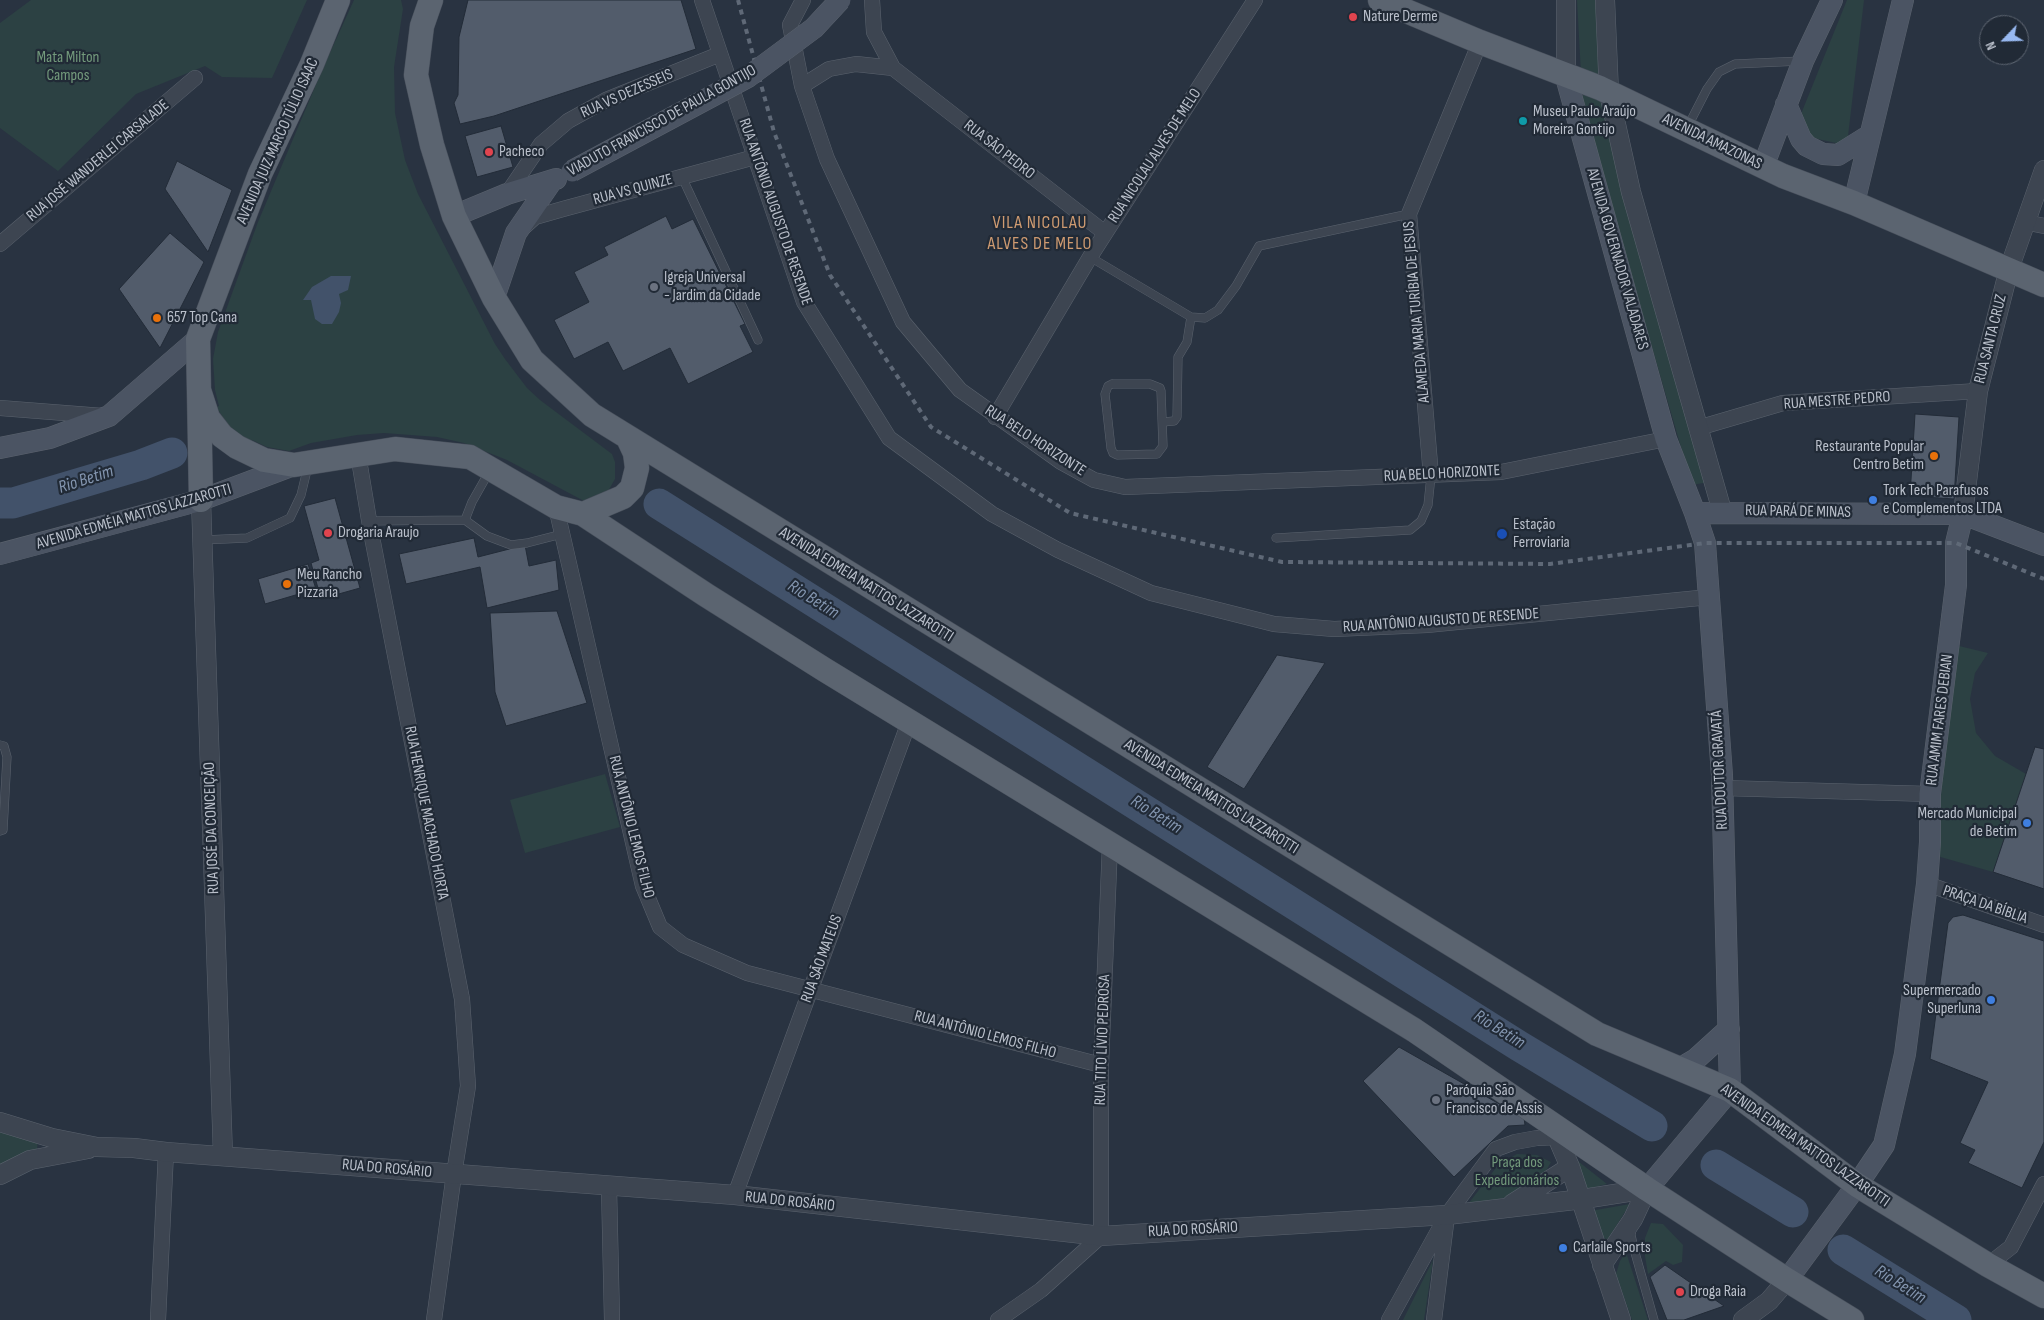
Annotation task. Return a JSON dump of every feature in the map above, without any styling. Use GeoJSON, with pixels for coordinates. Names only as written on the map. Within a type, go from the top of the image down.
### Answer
{"type":"FeatureCollection","features":[{"type":"Feature","properties":{"kind":"main road","name":"AVENIDA JUIZ MARCO TÚLIO ISAAC"},"geometry":{"type":"LineString","coordinates":[[198,339],[260,174],[312,64],[338,0]]}},
{"type":"Feature","properties":{"kind":"main road"},"geometry":{"type":"LineString","coordinates":[[421,0],[422,26],[416,75],[432,145],[454,216]]}},
{"type":"Feature","properties":{"kind":"main road"},"geometry":{"type":"LineString","coordinates":[[422,26],[431,0]]}},
{"type":"Feature","properties":{"kind":"main road","name":"VIADUTO FRANCISCO DE PAULA GONTIJO"},"geometry":{"type":"LineString","coordinates":[[454,216],[507,194],[551,182],[748,76],[814,28],[840,0]]}},
{"type":"Feature","properties":{"kind":"main road","name":"AVENIDA AMAZONAS"},"geometry":{"type":"LineString","coordinates":[[1380,0],[1480,42],[1609,92],[1762,167],[1854,203],[2044,285]]}},
{"type":"Feature","properties":{"kind":"main road"},"geometry":{"type":"LineString","coordinates":[[1762,167],[1803,61],[1832,0]]}},
{"type":"Feature","properties":{"kind":"main road"},"geometry":{"type":"LineString","coordinates":[[1854,203],[1902,0]]}},
{"type":"Feature","properties":{"kind":"main road","name":"AVENIDA GOVERNADOR VALADARES"},"geometry":{"type":"LineString","coordinates":[[1566,76],[1666,439],[1695,512]]}},
{"type":"Feature","properties":{"kind":"main road"},"geometry":{"type":"LineString","coordinates":[[1786,104],[1801,139],[1807,146],[1823,154],[1838,155],[1870,135]]}},
{"type":"Feature","properties":{"kind":"main road","name":"VIADUTO FRANCISCO DE PAULA GONTIJO"},"geometry":{"type":"LineString","coordinates":[[494,298],[516,233],[551,182]]}},
{"type":"Feature","properties":{"kind":"main road","name":"AVENIDA EDMEIA MATTOS LAZZAROTTI"},"geometry":{"type":"LineString","coordinates":[[454,216],[494,298],[532,360],[592,415],[1597,1034],[1730,1090],[1857,1186],[1988,1265],[2044,1296]]}},
{"type":"Feature","properties":{"kind":"main road"},"geometry":{"type":"LineString","coordinates":[[198,339],[201,500]]}},
{"type":"Feature","properties":{"kind":"main road"},"geometry":{"type":"LineString","coordinates":[[0,448],[50,438],[109,416],[198,339]]}},
{"type":"Feature","properties":{"kind":"main road"},"geometry":{"type":"LineString","coordinates":[[199,390],[208,418],[229,442],[264,460],[301,464],[395,449],[470,457],[556,506],[583,514],[706,595],[909,722],[1414,1030],[1555,1130],[1852,1320]]}},
{"type":"Feature","properties":{"kind":"main road"},"geometry":{"type":"LineString","coordinates":[[583,514],[623,497],[632,488],[637,468],[635,452],[628,438]]}},
{"type":"Feature","properties":{"kind":"main road","name":"AVENIDA EDMÉIA MATTOS LAZZAROTTI"},"geometry":{"type":"LineString","coordinates":[[0,554],[201,500],[301,464]]}},
{"type":"Feature","properties":{"kind":"main road","name":"RUA DOUTOR GRAVATÁ"},"geometry":{"type":"LineString","coordinates":[[1695,512],[1705,543],[1723,788],[1730,1090]]}},
{"type":"Feature","properties":{"kind":"main road","name":"RUA PARÁ DE MINAS"},"geometry":{"type":"LineString","coordinates":[[1695,512],[1963,514],[2044,545]]}},
{"type":"Feature","properties":{"kind":"main road","name":"RUA AMIM FARES DEBIAN"},"geometry":{"type":"LineString","coordinates":[[1788,1280],[1857,1186],[1884,1145],[1905,1054],[1927,884],[1930,842],[1930,794],[1956,584],[1956,542],[1963,514]]}},
{"type":"Feature","properties":{"kind":"main road"},"geometry":{"type":"LineString","coordinates":[[1679,1068],[1696,1059],[1728,1029]]}},
{"type":"Feature","properties":{"kind":"main road"},"geometry":{"type":"LineString","coordinates":[[1647,1188],[1730,1090]]}},
{"type":"Feature","properties":{"kind":"street","name":"RUA ANTÔNIO AUGUSTO DE RESENDE"},"geometry":{"type":"LineString","coordinates":[[702,0],[804,302],[889,438],[992,514],[1058,550],[1151,594],[1274,624],[1334,629],[1428,625],[1709,597]]}},
{"type":"Feature","properties":{"kind":"street","name":"RUA BELO HORIZONTE"},"geometry":{"type":"LineString","coordinates":[[802,0],[790,25],[802,86],[827,159],[903,322],[960,390],[1061,462],[1094,480],[1125,488],[1501,472],[1666,439]]}},
{"type":"Feature","properties":{"kind":"street","name":"RUA SÃO PEDRO"},"geometry":{"type":"LineString","coordinates":[[872,0],[874,32],[894,68],[1106,233]]}},
{"type":"Feature","properties":{"kind":"street","name":"RUA NICOLAU ALVES DE MELO"},"geometry":{"type":"LineString","coordinates":[[996,417],[1090,257],[1255,0]]}},
{"type":"Feature","properties":{"kind":"street","name":"AVENIDA GOVERNADOR VALADARES"},"geometry":{"type":"LineString","coordinates":[[1566,0],[1566,76]]}},
{"type":"Feature","properties":{"kind":"street","name":"AVENIDA GOVERNADOR VALADARES"},"geometry":{"type":"LineString","coordinates":[[1605,0],[1609,92],[1630,192],[1722,512]]}},
{"type":"Feature","properties":{"kind":"street","name":"ALAMEDA MARIA TURÍBIA DE JESUS"},"geometry":{"type":"LineString","coordinates":[[1431,476],[1409,214],[1480,42]]}},
{"type":"Feature","properties":{"kind":"street","name":"RUA VS DEZESSEIS"},"geometry":{"type":"LineString","coordinates":[[507,194],[541,144],[568,122],[606,100],[720,54]]}},
{"type":"Feature","properties":{"kind":"street"},"geometry":{"type":"LineString","coordinates":[[802,86],[829,69],[856,64],[894,68]]}},
{"type":"Feature","properties":{"kind":"street","name":"RUA JOSÉ WANDERLEI CARSALADE"},"geometry":{"type":"LineString","coordinates":[[0,244],[195,78]]}},
{"type":"Feature","properties":{"kind":"street","name":"RUA VS QUINZE"},"geometry":{"type":"LineString","coordinates":[[516,233],[535,217],[755,157]]}},
{"type":"Feature","properties":{"kind":"street","name":"RUA SANTA CRUZ"},"geometry":{"type":"LineString","coordinates":[[1963,514],[1978,391],[2008,269],[2044,170]]}},
{"type":"Feature","properties":{"kind":"street"},"geometry":{"type":"LineString","coordinates":[[2024,222],[2044,226]]}},
{"type":"Feature","properties":{"kind":"street","name":"RUA MESTRE PEDRO"},"geometry":{"type":"LineString","coordinates":[[1698,428],[1783,404],[1978,391]]}},
{"type":"Feature","properties":{"kind":"street"},"geometry":{"type":"LineString","coordinates":[[0,408],[109,416]]}},
{"type":"Feature","properties":{"kind":"street","name":"RUA HENRIQUE MACHADO HORTA"},"geometry":{"type":"LineString","coordinates":[[358,454],[369,521],[462,999],[468,1086],[434,1320]]}},
{"type":"Feature","properties":{"kind":"street","name":"RUA JOSÉ DA CONCEIÇÃO"},"geometry":{"type":"LineString","coordinates":[[201,500],[223,1156]]}},
{"type":"Feature","properties":{"kind":"street","name":"RUA ANTÔNIO LEMOS FILHO"},"geometry":{"type":"LineString","coordinates":[[556,506],[643,886],[660,927],[683,945],[747,973],[1101,1065]]}},
{"type":"Feature","properties":{"kind":"street","name":"RUA SÃO MATEUS"},"geometry":{"type":"LineString","coordinates":[[735,1195],[909,722]]}},
{"type":"Feature","properties":{"kind":"street"},"geometry":{"type":"LineString","coordinates":[[1723,788],[1930,794]]}},
{"type":"Feature","properties":{"kind":"street","name":"RUA TITO LÍVIO PEDROSA"},"geometry":{"type":"LineString","coordinates":[[1101,1236],[1101,1065],[1110,844]]}},
{"type":"Feature","properties":{"kind":"street","name":"PRAÇA DA BÍBLIA"},"geometry":{"type":"LineString","coordinates":[[1927,884],[2044,925]]}},
{"type":"Feature","properties":{"kind":"street","name":"RUA DO ROSÁRIO"},"geometry":{"type":"LineString","coordinates":[[0,1122],[52,1138],[97,1147],[134,1148],[608,1187],[735,1195],[1101,1236],[1447,1215],[1581,1199]]}},
{"type":"Feature","properties":{"kind":"street"},"geometry":{"type":"LineString","coordinates":[[1389,1320],[1447,1215],[1496,1149],[1555,1130],[1570,1167],[1621,1320]]}},
{"type":"Feature","properties":{"kind":"street"},"geometry":{"type":"LineString","coordinates":[[0,1174],[30,1160],[97,1147]]}},
{"type":"Feature","properties":{"kind":"street"},"geometry":{"type":"LineString","coordinates":[[158,1320],[166,1152]]}},
{"type":"Feature","properties":{"kind":"street"},"geometry":{"type":"LineString","coordinates":[[1509,1207],[1570,1167]]}},
{"type":"Feature","properties":{"kind":"street"},"geometry":{"type":"LineString","coordinates":[[1988,1265],[2011,1247],[2044,1184]]}},
{"type":"Feature","properties":{"kind":"street"},"geometry":{"type":"LineString","coordinates":[[608,1187],[612,1320]]}},
{"type":"Feature","properties":{"kind":"street"},"geometry":{"type":"LineString","coordinates":[[1581,1199],[1647,1188]]}},
{"type":"Feature","properties":{"kind":"street"},"geometry":{"type":"LineString","coordinates":[[1602,1265],[1633,1219],[1647,1188]]}},
{"type":"Feature","properties":{"kind":"street"},"geometry":{"type":"LineString","coordinates":[[1434,1320],[1447,1215]]}},
{"type":"Feature","properties":{"kind":"street"},"geometry":{"type":"LineString","coordinates":[[998,1320],[1040,1290],[1101,1236]]}},
{"type":"Feature","properties":{"kind":"street"},"geometry":{"type":"LineString","coordinates":[[1743,1320],[1769,1301],[1788,1280]]}},
{"type":"Feature","properties":{"kind":"lane"},"geometry":{"type":"LineString","coordinates":[[1686,130],[1707,89],[1719,72],[1735,64],[1803,61]]}},
{"type":"Feature","properties":{"kind":"lane"},"geometry":{"type":"LineString","coordinates":[[682,177],[758,340]]}},
{"type":"Feature","properties":{"kind":"lane"},"geometry":{"type":"LineString","coordinates":[[1090,257],[1191,317],[1205,318],[1218,310],[1236,286],[1259,246],[1409,214]]}},
{"type":"Feature","properties":{"kind":"lane"},"geometry":{"type":"LineString","coordinates":[[1163,422],[1174,421],[1177,417],[1178,357],[1187,342],[1191,317]]}},
{"type":"Feature","properties":{"kind":"lane"},"geometry":{"type":"LineString","coordinates":[[1112,384],[1156,385],[1162,391],[1163,422],[1163,446],[1157,454],[1117,455],[1113,453],[1110,448],[1105,394],[1108,386],[1112,384]]}},
{"type":"Feature","properties":{"kind":"lane"},"geometry":{"type":"LineString","coordinates":[[202,540],[247,538],[290,518],[301,496],[301,464]]}},
{"type":"Feature","properties":{"kind":"lane"},"geometry":{"type":"LineString","coordinates":[[465,520],[472,502],[490,469]]}},
{"type":"Feature","properties":{"kind":"lane"},"geometry":{"type":"LineString","coordinates":[[1276,538],[1410,530],[1421,521],[1428,505],[1431,476]]}},
{"type":"Feature","properties":{"kind":"lane"},"geometry":{"type":"LineString","coordinates":[[369,521],[465,520],[487,536],[511,545],[562,534]]}},
{"type":"Feature","properties":{"kind":"lane"},"geometry":{"type":"LineString","coordinates":[[0,745],[4,746],[8,757],[3,830],[0,831]]}},
{"type":"Feature","properties":{"kind":"lane"},"geometry":{"type":"LineString","coordinates":[[1633,1219],[1631,1235],[1654,1320]]}},
{"type":"Feature","properties":{"kind":"green space","name":"Mata Milton Campos"},"geometry":{"type":"Polygon","coordinates":[[[31,0],[307,0],[272,78],[222,77],[205,66],[136,94],[58,171],[0,128],[0,23],[31,0]]]}},
{"type":"Feature","properties":{"kind":"green space"},"geometry":{"type":"Polygon","coordinates":[[[354,0],[401,0],[403,9],[394,67],[395,113],[405,160],[418,194],[495,344],[505,359],[527,388],[540,400],[612,454],[615,462],[615,479],[607,493],[584,501],[507,460],[464,443],[437,437],[384,433],[357,435],[311,443],[289,451],[267,447],[252,440],[248,445],[236,436],[216,407],[219,406],[215,390],[213,359],[218,332],[258,222],[354,0]]]}},
{"type":"Feature","properties":{"kind":"green space"},"geometry":{"type":"Polygon","coordinates":[[[1577,0],[1597,0],[1606,119],[1709,482],[1692,485],[1583,110],[1577,0]]]}},
{"type":"Feature","properties":{"kind":"green space"},"geometry":{"type":"Polygon","coordinates":[[[1847,0],[1864,0],[1848,136],[1841,144],[1808,137],[1801,114],[1847,0]]]}},
{"type":"Feature","properties":{"kind":"green space"},"geometry":{"type":"Polygon","coordinates":[[[1951,644],[1988,653],[1975,673],[1970,699],[1976,733],[1995,756],[2026,774],[1993,872],[1937,856],[1951,644]]]}},
{"type":"Feature","properties":{"kind":"green space"},"geometry":{"type":"Polygon","coordinates":[[[605,774],[620,827],[525,853],[510,800],[605,774]]]}},
{"type":"Feature","properties":{"kind":"green space"},"geometry":{"type":"Polygon","coordinates":[[[0,1128],[38,1141],[37,1149],[0,1166],[0,1128]]]}},
{"type":"Feature","properties":{"kind":"green space","name":"Praça dos Expedicionários"},"geometry":{"type":"Polygon","coordinates":[[[1517,1154],[1537,1155],[1551,1162],[1545,1173],[1507,1197],[1465,1208],[1499,1164],[1517,1154]]]}},
{"type":"Feature","properties":{"kind":"green space","name":"Praça dos Expedicionários"},"geometry":{"type":"Polygon","coordinates":[[[1569,1154],[1607,1184],[1583,1190],[1569,1154]]]}},
{"type":"Feature","properties":{"kind":"green space","name":"Praça dos Expedicionários"},"geometry":{"type":"Polygon","coordinates":[[[1630,1204],[1604,1245],[1590,1211],[1630,1204]]]}},
{"type":"Feature","properties":{"kind":"green space"},"geometry":{"type":"Polygon","coordinates":[[[1651,1223],[1663,1224],[1683,1245],[1682,1262],[1673,1265],[1666,1261],[1648,1274],[1645,1238],[1651,1223]]]}},
{"type":"Feature","properties":{"kind":"green space"},"geometry":{"type":"Polygon","coordinates":[[[1626,1252],[1648,1320],[1632,1320],[1616,1274],[1620,1261],[1626,1252]]]}},
{"type":"Feature","properties":{"kind":"green space"},"geometry":{"type":"Polygon","coordinates":[[[1433,1260],[1424,1320],[1403,1320],[1433,1260]]]}},
{"type":"Feature","properties":{"kind":"water"},"geometry":{"type":"Polygon","coordinates":[[[331,276],[351,276],[348,290],[339,294],[341,303],[339,312],[332,324],[322,324],[315,319],[311,300],[303,300],[312,287],[331,276]]]}},
{"type":"Feature","properties":{"kind":"building"},"geometry":{"type":"Polygon","coordinates":[[[468,0],[681,0],[696,49],[494,116],[460,124],[454,103],[458,95],[459,37],[468,0]]]}},
{"type":"Feature","properties":{"kind":"building","name":"Pacheco"},"geometry":{"type":"Polygon","coordinates":[[[501,126],[513,167],[477,177],[465,136],[501,126]]]}},
{"type":"Feature","properties":{"kind":"building"},"geometry":{"type":"Polygon","coordinates":[[[177,161],[232,190],[208,252],[165,189],[177,161]]]}},
{"type":"Feature","properties":{"kind":"building","name":"Igreja Universal - Jardim da Cidade"},"geometry":{"type":"Polygon","coordinates":[[[666,216],[672,229],[693,219],[745,324],[740,326],[753,352],[688,384],[670,348],[623,371],[608,342],[574,359],[554,320],[589,302],[574,272],[608,255],[604,247],[666,216]]]}},
{"type":"Feature","properties":{"kind":"building","name":"657 Top Cana"},"geometry":{"type":"Polygon","coordinates":[[[170,233],[204,262],[160,348],[119,289],[170,233]]]}},
{"type":"Feature","properties":{"kind":"building","name":"Restaurante Popular Centro Betim"},"geometry":{"type":"Polygon","coordinates":[[[1915,414],[1959,417],[1954,499],[1910,496],[1915,414]]]}},
{"type":"Feature","properties":{"kind":"building","name":"Drogaria Araujo"},"geometry":{"type":"Polygon","coordinates":[[[335,498],[360,588],[321,599],[311,563],[319,560],[304,506],[335,498]]]}},
{"type":"Feature","properties":{"kind":"building"},"geometry":{"type":"Polygon","coordinates":[[[474,538],[478,557],[525,545],[529,566],[556,560],[559,590],[487,608],[480,567],[406,584],[399,554],[474,538]]]}},
{"type":"Feature","properties":{"kind":"building","name":"Meu Rancho Pizzaria"},"geometry":{"type":"Polygon","coordinates":[[[308,564],[316,589],[265,604],[258,579],[308,564]]]}},
{"type":"Feature","properties":{"kind":"building"},"geometry":{"type":"Polygon","coordinates":[[[557,611],[587,703],[506,726],[495,692],[490,613],[557,611]]]}},
{"type":"Feature","properties":{"kind":"building"},"geometry":{"type":"Polygon","coordinates":[[[1277,655],[1325,663],[1244,789],[1207,767],[1277,655]]]}},
{"type":"Feature","properties":{"kind":"building","name":"Mercado Municipal de Betim"},"geometry":{"type":"Polygon","coordinates":[[[2035,747],[2044,749],[2044,889],[1993,872],[2035,747]]]}},
{"type":"Feature","properties":{"kind":"building","name":"Supermercado Superluna"},"geometry":{"type":"Polygon","coordinates":[[[1963,915],[2044,941],[2044,1142],[2022,1188],[1968,1163],[1975,1150],[1960,1143],[1988,1082],[1930,1059],[1948,923],[1953,917],[1963,915]]]}},
{"type":"Feature","properties":{"kind":"building","name":"Paróquia São Francisco de Assis"},"geometry":{"type":"Polygon","coordinates":[[[1399,1047],[1524,1118],[1525,1125],[1508,1126],[1454,1177],[1363,1081],[1399,1047]]]}},
{"type":"Feature","properties":{"kind":"building","name":"Droga Raia"},"geometry":{"type":"Polygon","coordinates":[[[1665,1265],[1724,1306],[1684,1320],[1667,1320],[1650,1277],[1665,1265]]]}},
{"type":"Feature","properties":{"kind":"waterway","name":"Rio Betim"},"geometry":{"type":"LineString","coordinates":[[0,503],[13,503],[141,465],[172,453]]}},
{"type":"Feature","properties":{"kind":"waterway","name":"Rio Betim"},"geometry":{"type":"LineString","coordinates":[[659,504],[1519,1046],[1652,1126]]}},
{"type":"Feature","properties":{"kind":"waterway","name":"Rio Betim"},"geometry":{"type":"LineString","coordinates":[[1716,1165],[1793,1212]]}},
{"type":"Feature","properties":{"kind":"waterway","name":"Rio Betim"},"geometry":{"type":"LineString","coordinates":[[1843,1250],[1956,1320]]}},
{"type":"Feature","properties":{"kind":"railway"},"geometry":{"type":"LineString","coordinates":[[738,0],[774,132],[830,275],[931,427],[1070,513],[1282,562],[1550,564],[1705,543],[1956,543],[2044,579]]}},
{"type":"Feature","properties":{"kind":"place","name":"Nature Derme"},"geometry":{"type":"Point","coordinates":[1353,17]}},
{"type":"Feature","properties":{"kind":"place","name":"Museu Paulo Araújo Moreira Gontijo"},"geometry":{"type":"Point","coordinates":[1523,121]}},
{"type":"Feature","properties":{"kind":"place","name":"Pacheco"},"geometry":{"type":"Point","coordinates":[489,152]}},
{"type":"Feature","properties":{"kind":"place","name":"Igreja Universal - Jardim da Cidade"},"geometry":{"type":"Point","coordinates":[654,287]}},
{"type":"Feature","properties":{"kind":"place","name":"657 Top Cana"},"geometry":{"type":"Point","coordinates":[157,318]}},
{"type":"Feature","properties":{"kind":"place","name":"Restaurante Popular Centro Betim"},"geometry":{"type":"Point","coordinates":[1934,456]}},
{"type":"Feature","properties":{"kind":"place","name":"Tork Tech Parafusos e Complementos LTDA"},"geometry":{"type":"Point","coordinates":[1873,500]}},
{"type":"Feature","properties":{"kind":"place","name":"Drogaria Araujo"},"geometry":{"type":"Point","coordinates":[328,533]}},
{"type":"Feature","properties":{"kind":"place","name":"Estação Ferroviaria"},"geometry":{"type":"Point","coordinates":[1502,534]}},
{"type":"Feature","properties":{"kind":"place","name":"Meu Rancho Pizzaria"},"geometry":{"type":"Point","coordinates":[287,584]}},
{"type":"Feature","properties":{"kind":"place","name":"Mercado Municipal de Betim"},"geometry":{"type":"Point","coordinates":[2027,823]}},
{"type":"Feature","properties":{"kind":"place","name":"Supermercado Superluna"},"geometry":{"type":"Point","coordinates":[1991,1000]}},
{"type":"Feature","properties":{"kind":"place","name":"Paróquia São Francisco de Assis"},"geometry":{"type":"Point","coordinates":[1436,1100]}},
{"type":"Feature","properties":{"kind":"place","name":"Carlaile Sports"},"geometry":{"type":"Point","coordinates":[1563,1248]}},
{"type":"Feature","properties":{"kind":"place","name":"Droga Raia"},"geometry":{"type":"Point","coordinates":[1680,1292]}},
{"type":"Feature","properties":{"kind":"district","name":"VILA NICOLAU ALVES DE MELO"},"geometry":{"type":"Point","coordinates":[1040,233]}}]}
